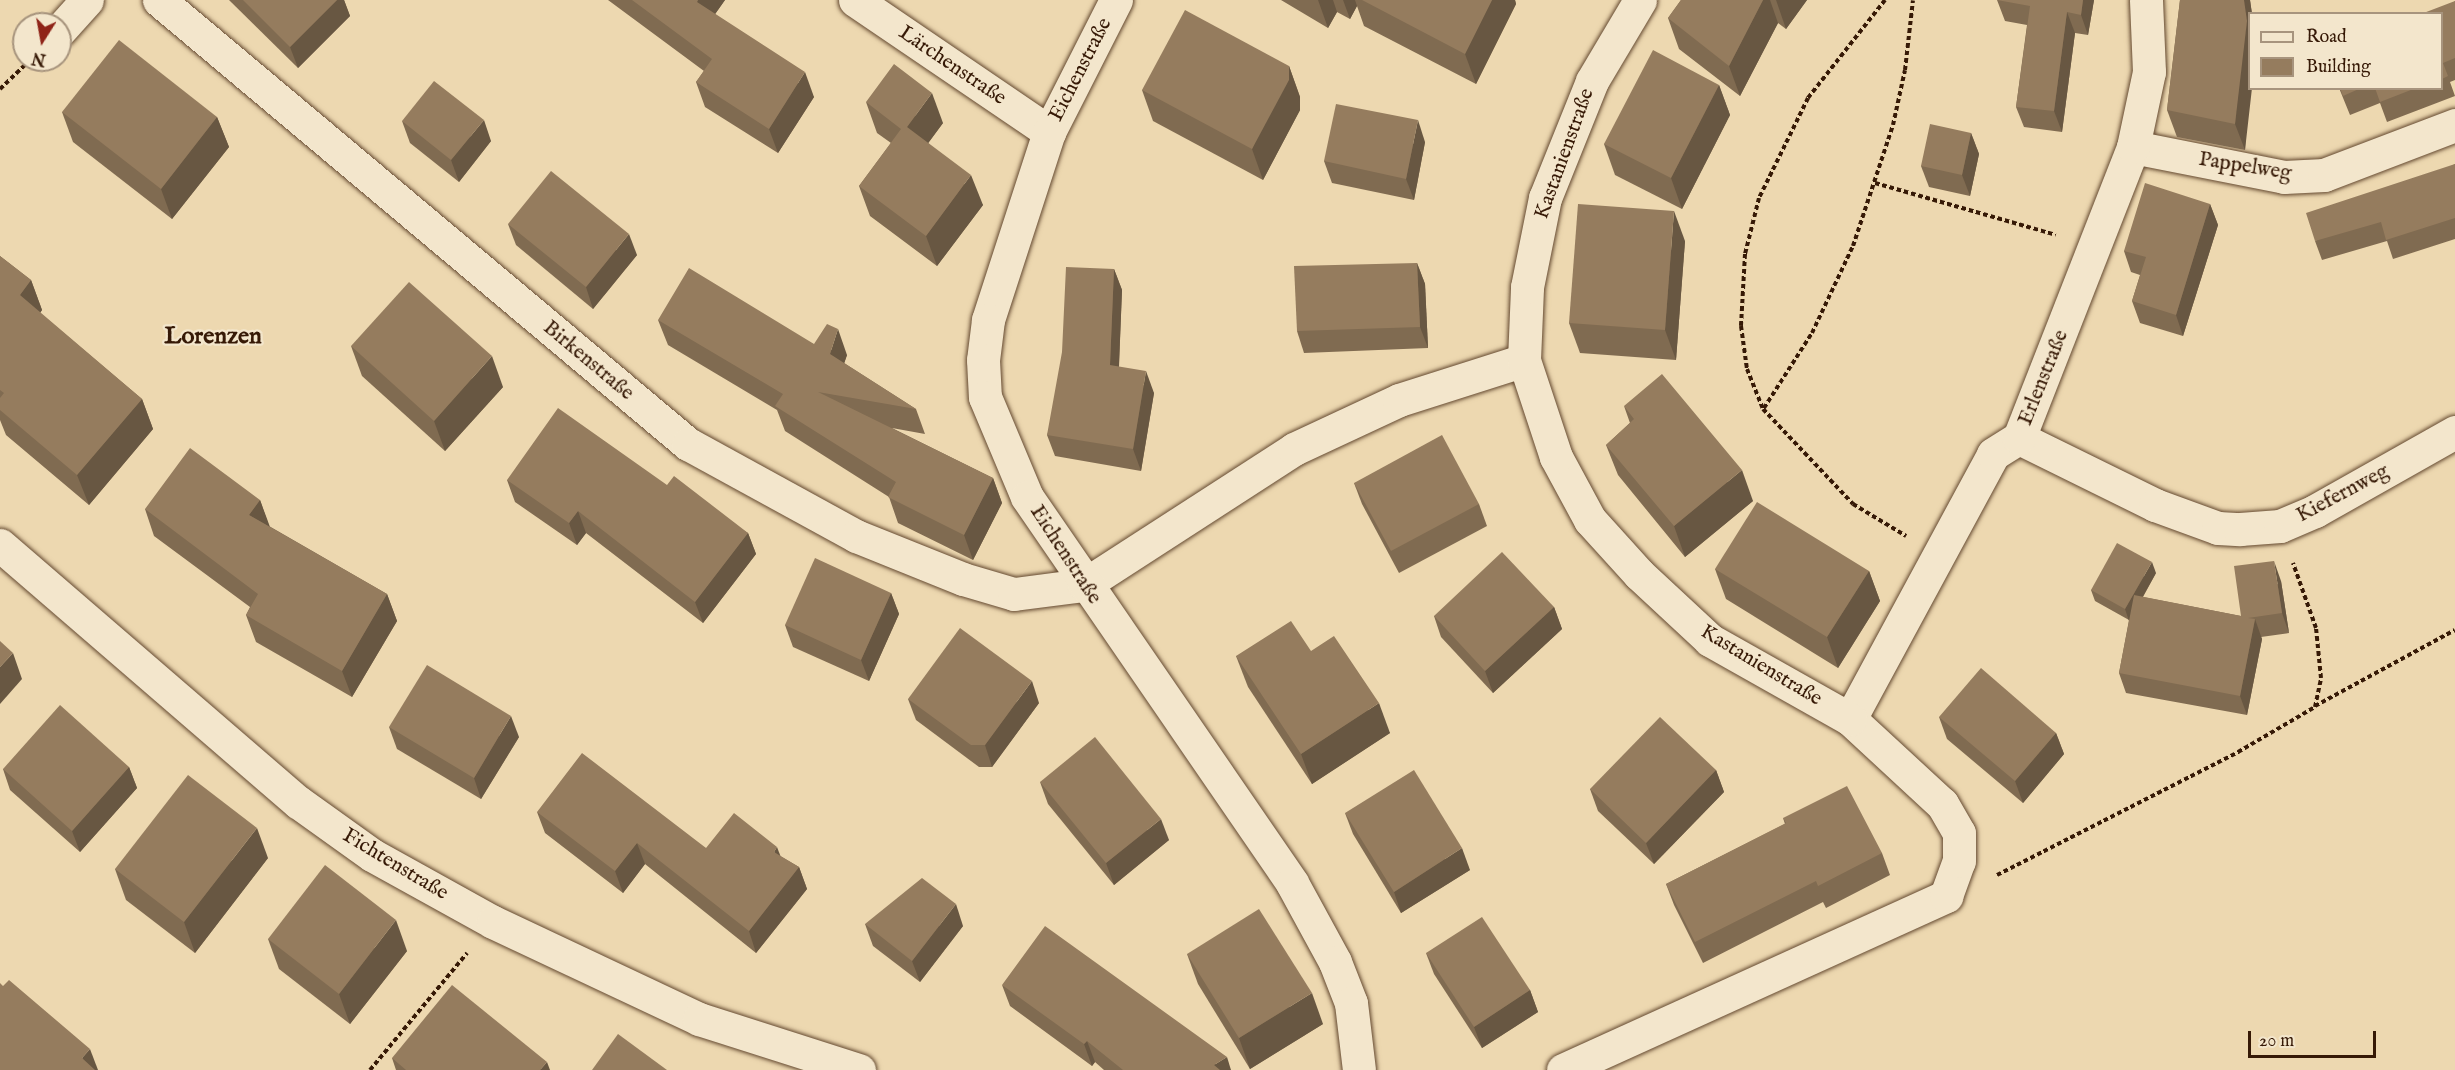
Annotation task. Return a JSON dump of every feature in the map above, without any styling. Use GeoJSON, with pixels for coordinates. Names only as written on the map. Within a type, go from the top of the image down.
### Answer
{"type":"FeatureCollection","features":[{"type":"Feature","properties":{"kind":"street"},"geometry":{"type":"LineString","coordinates":[[72,17],[87,0]]}},
{"type":"Feature","properties":{"kind":"street","name":"Birkenstraße"},"geometry":{"type":"LineString","coordinates":[[159,0],[688,444],[856,536],[963,579],[1014,594],[1084,585]]}},
{"type":"Feature","properties":{"kind":"street","name":"Lärchenstraße"},"geometry":{"type":"LineString","coordinates":[[855,0],[1049,132]]}},
{"type":"Feature","properties":{"kind":"street","name":"Eichenstraße"},"geometry":{"type":"LineString","coordinates":[[1116,0],[1049,132],[988,320],[983,360],[985,397],[1027,497],[1084,585],[1292,883],[1335,962],[1351,1003],[1359,1070]]}},
{"type":"Feature","properties":{"kind":"street","name":"Kastanienstraße"},"geometry":{"type":"LineString","coordinates":[[1640,0],[1592,81],[1545,198],[1527,286],[1524,360],[1556,456],[1590,520],[1639,574],[1710,640],[1850,719],[1941,804],[1959,833],[1959,861],[1946,896]]}},
{"type":"Feature","properties":{"kind":"street","name":"Erlenstraße"},"geometry":{"type":"LineString","coordinates":[[1850,719],[1993,454],[2019,438],[2097,247],[2133,147],[2149,72],[2146,0]]}},
{"type":"Feature","properties":{"kind":"street","name":"Pappelweg"},"geometry":{"type":"LineString","coordinates":[[2133,147],[2284,177],[2324,175],[2455,125]]}},
{"type":"Feature","properties":{"kind":"street"},"geometry":{"type":"LineString","coordinates":[[1084,585],[1294,449],[1399,400],[1524,360]]}},
{"type":"Feature","properties":{"kind":"street","name":"Kiefernweg"},"geometry":{"type":"LineString","coordinates":[[2019,438],[2155,505],[2218,528],[2280,526],[2315,512],[2455,432]]}},
{"type":"Feature","properties":{"kind":"street","name":"Fichtenstraße"},"geometry":{"type":"LineString","coordinates":[[0,545],[298,802],[372,855],[493,922],[699,1019],[859,1070]]}},
{"type":"Feature","properties":{"kind":"street"},"geometry":{"type":"LineString","coordinates":[[1563,1070],[1946,896]]}},
{"type":"Feature","properties":{"kind":"path"},"geometry":{"type":"LineString","coordinates":[[1885,0],[1808,98],[1759,198],[1745,254],[1742,326],[1748,369],[1764,409],[1815,467],[1854,504],[1938,555]]}},
{"type":"Feature","properties":{"kind":"path"},"geometry":{"type":"LineString","coordinates":[[1764,409],[1789,374],[1838,283],[1875,183],[1905,70],[1913,0]]}},
{"type":"Feature","properties":{"kind":"path"},"geometry":{"type":"LineString","coordinates":[[0,89],[18,72]]}},
{"type":"Feature","properties":{"kind":"path"},"geometry":{"type":"LineString","coordinates":[[1875,183],[2097,247]]}},
{"type":"Feature","properties":{"kind":"path"},"geometry":{"type":"LineString","coordinates":[[2280,526],[2316,628],[2320,678],[2315,707]]}},
{"type":"Feature","properties":{"kind":"path"},"geometry":{"type":"LineString","coordinates":[[1946,896],[2016,867],[2238,752],[2455,630]]}},
{"type":"Feature","properties":{"kind":"path"},"geometry":{"type":"LineString","coordinates":[[370,1070],[493,922]]}},
{"type":"Feature","properties":{"kind":"building"},"geometry":{"type":"Polygon","coordinates":[[[243,0],[337,0],[290,47],[243,0]]]}},
{"type":"Feature","properties":{"kind":"building"},"geometry":{"type":"Polygon","coordinates":[[[632,0],[698,0],[697,2],[805,72],[769,129],[696,82],[712,59],[632,0]]]}},
{"type":"Feature","properties":{"kind":"building"},"geometry":{"type":"Polygon","coordinates":[[[1362,0],[1492,0],[1465,54],[1362,0]]]}},
{"type":"Feature","properties":{"kind":"building"},"geometry":{"type":"Polygon","coordinates":[[[1681,0],[1763,0],[1729,66],[1668,18],[1681,0]]]}},
{"type":"Feature","properties":{"kind":"building"},"geometry":{"type":"Polygon","coordinates":[[[1997,0],[2083,0],[2081,15],[2067,12],[2054,111],[2016,107],[2030,6],[1997,0]]]}},
{"type":"Feature","properties":{"kind":"building"},"geometry":{"type":"Polygon","coordinates":[[[2180,0],[2244,0],[2247,21],[2235,124],[2167,110],[2180,0]]]}},
{"type":"Feature","properties":{"kind":"building"},"geometry":{"type":"Polygon","coordinates":[[[2455,1],[2455,58],[2443,63],[2443,12],[2426,12],[2455,1]]]}},
{"type":"Feature","properties":{"kind":"building"},"geometry":{"type":"Polygon","coordinates":[[[1185,10],[1289,66],[1289,80],[1252,149],[1142,90],[1185,10]]]}},
{"type":"Feature","properties":{"kind":"building"},"geometry":{"type":"Polygon","coordinates":[[[119,40],[217,117],[161,189],[62,112],[119,40]]]}},
{"type":"Feature","properties":{"kind":"building"},"geometry":{"type":"Polygon","coordinates":[[[1653,50],[1719,85],[1671,178],[1604,144],[1653,50]]]}},
{"type":"Feature","properties":{"kind":"building"},"geometry":{"type":"Polygon","coordinates":[[[2443,63],[2448,76],[2443,78],[2443,63]]]}},
{"type":"Feature","properties":{"kind":"building"},"geometry":{"type":"Polygon","coordinates":[[[894,64],[932,93],[907,127],[971,175],[926,236],[859,186],[901,129],[866,102],[894,64]]]}},
{"type":"Feature","properties":{"kind":"building"},"geometry":{"type":"Polygon","coordinates":[[[434,81],[484,120],[451,160],[402,121],[434,81]]]}},
{"type":"Feature","properties":{"kind":"building"},"geometry":{"type":"Polygon","coordinates":[[[2341,90],[2356,90],[2343,96],[2341,90]]]}},
{"type":"Feature","properties":{"kind":"building"},"geometry":{"type":"Polygon","coordinates":[[[2376,90],[2411,90],[2380,102],[2376,90]]]}},
{"type":"Feature","properties":{"kind":"building"},"geometry":{"type":"Polygon","coordinates":[[[1336,104],[1418,120],[1406,179],[1324,161],[1336,104]]]}},
{"type":"Feature","properties":{"kind":"building"},"geometry":{"type":"Polygon","coordinates":[[[1930,124],[1971,133],[1962,175],[1921,166],[1930,124]]]}},
{"type":"Feature","properties":{"kind":"building"},"geometry":{"type":"Polygon","coordinates":[[[2455,164],[2455,218],[2386,240],[2381,222],[2315,241],[2306,213],[2455,164]]]}},
{"type":"Feature","properties":{"kind":"building"},"geometry":{"type":"Polygon","coordinates":[[[551,171],[629,234],[586,287],[508,224],[551,171]]]}},
{"type":"Feature","properties":{"kind":"building"},"geometry":{"type":"Polygon","coordinates":[[[2145,183],[2210,204],[2176,315],[2132,301],[2146,257],[2124,251],[2145,183]]]}},
{"type":"Feature","properties":{"kind":"building"},"geometry":{"type":"Polygon","coordinates":[[[1578,204],[1674,211],[1665,330],[1569,323],[1578,204]]]}},
{"type":"Feature","properties":{"kind":"building"},"geometry":{"type":"Polygon","coordinates":[[[0,256],[31,280],[20,295],[142,399],[77,475],[0,410],[0,398],[4,393],[0,390],[0,256]]]}},
{"type":"Feature","properties":{"kind":"building"},"geometry":{"type":"Polygon","coordinates":[[[1417,263],[1420,327],[1297,331],[1294,266],[1417,263]]]}},
{"type":"Feature","properties":{"kind":"building"},"geometry":{"type":"Polygon","coordinates":[[[1066,267],[1114,269],[1110,365],[1146,371],[1133,449],[1047,435],[1062,352],[1066,267]]]}},
{"type":"Feature","properties":{"kind":"building"},"geometry":{"type":"Polygon","coordinates":[[[689,268],[814,344],[827,324],[838,329],[830,354],[916,409],[818,392],[993,478],[964,535],[888,497],[896,482],[775,406],[783,394],[658,320],[689,268]]]}},
{"type":"Feature","properties":{"kind":"building"},"geometry":{"type":"Polygon","coordinates":[[[409,282],[492,356],[434,421],[351,346],[409,282]]]}},
{"type":"Feature","properties":{"kind":"building"},"geometry":{"type":"Polygon","coordinates":[[[1662,374],[1742,470],[1674,526],[1606,445],[1634,419],[1624,406],[1662,374]]]}},
{"type":"Feature","properties":{"kind":"building"},"geometry":{"type":"Polygon","coordinates":[[[558,408],[667,485],[674,476],[748,533],[695,602],[578,511],[569,523],[507,480],[558,408]]]}},
{"type":"Feature","properties":{"kind":"building"},"geometry":{"type":"Polygon","coordinates":[[[1442,435],[1479,504],[1391,551],[1354,483],[1442,435]]]}},
{"type":"Feature","properties":{"kind":"building"},"geometry":{"type":"Polygon","coordinates":[[[190,448],[260,500],[249,515],[387,594],[342,671],[246,615],[258,594],[145,509],[190,448]]]}},
{"type":"Feature","properties":{"kind":"building"},"geometry":{"type":"Polygon","coordinates":[[[1757,502],[1869,571],[1827,637],[1715,569],[1757,502]]]}},
{"type":"Feature","properties":{"kind":"building"},"geometry":{"type":"Polygon","coordinates":[[[2117,543],[2152,562],[2125,609],[2091,590],[2117,543]]]}},
{"type":"Feature","properties":{"kind":"building"},"geometry":{"type":"Polygon","coordinates":[[[1502,552],[1554,607],[1485,671],[1434,616],[1502,552]]]}},
{"type":"Feature","properties":{"kind":"building"},"geometry":{"type":"Polygon","coordinates":[[[815,558],[891,593],[861,660],[785,625],[815,558]]]}},
{"type":"Feature","properties":{"kind":"building"},"geometry":{"type":"Polygon","coordinates":[[[2274,561],[2282,613],[2248,618],[2255,619],[2240,696],[2119,673],[2134,595],[2241,616],[2234,566],[2274,561]]]}},
{"type":"Feature","properties":{"kind":"building"},"geometry":{"type":"Polygon","coordinates":[[[1291,621],[1311,651],[1334,636],[1379,703],[1301,754],[1236,656],[1291,621]]]}},
{"type":"Feature","properties":{"kind":"building"},"geometry":{"type":"Polygon","coordinates":[[[960,628],[1032,681],[985,745],[971,745],[908,699],[960,628]]]}},
{"type":"Feature","properties":{"kind":"building"},"geometry":{"type":"Polygon","coordinates":[[[0,641],[13,653],[0,667],[0,641]]]}},
{"type":"Feature","properties":{"kind":"building"},"geometry":{"type":"Polygon","coordinates":[[[427,665],[511,716],[474,778],[389,727],[427,665]]]}},
{"type":"Feature","properties":{"kind":"building"},"geometry":{"type":"Polygon","coordinates":[[[1981,668],[2056,733],[2015,781],[1939,717],[1981,668]]]}},
{"type":"Feature","properties":{"kind":"building"},"geometry":{"type":"Polygon","coordinates":[[[60,705],[129,767],[72,831],[3,769],[60,705]]]}},
{"type":"Feature","properties":{"kind":"building"},"geometry":{"type":"Polygon","coordinates":[[[1660,717],[1716,770],[1646,843],[1590,789],[1660,717]]]}},
{"type":"Feature","properties":{"kind":"building"},"geometry":{"type":"Polygon","coordinates":[[[1095,737],[1161,819],[1106,863],[1040,782],[1095,737]]]}},
{"type":"Feature","properties":{"kind":"building"},"geometry":{"type":"Polygon","coordinates":[[[582,753],[706,848],[734,813],[777,847],[774,852],[799,867],[749,931],[637,843],[615,871],[537,812],[582,753]]]}},
{"type":"Feature","properties":{"kind":"building"},"geometry":{"type":"Polygon","coordinates":[[[1414,770],[1462,848],[1394,892],[1345,813],[1414,770]]]}},
{"type":"Feature","properties":{"kind":"building"},"geometry":{"type":"Polygon","coordinates":[[[188,775],[257,828],[184,922],[115,869],[188,775]]]}},
{"type":"Feature","properties":{"kind":"building"},"geometry":{"type":"Polygon","coordinates":[[[1847,786],[1882,853],[1818,886],[1816,881],[1695,942],[1666,884],[1786,823],[1783,818],[1847,786]]]}},
{"type":"Feature","properties":{"kind":"building"},"geometry":{"type":"Polygon","coordinates":[[[325,865],[396,920],[339,994],[268,939],[325,865]]]}},
{"type":"Feature","properties":{"kind":"building"},"geometry":{"type":"Polygon","coordinates":[[[922,878],[956,904],[912,961],[865,924],[922,878]]]}},
{"type":"Feature","properties":{"kind":"building"},"geometry":{"type":"Polygon","coordinates":[[[1259,909],[1312,993],[1239,1038],[1187,954],[1259,909]]]}},
{"type":"Feature","properties":{"kind":"building"},"geometry":{"type":"Polygon","coordinates":[[[1482,917],[1530,990],[1474,1027],[1426,953],[1482,917]]]}},
{"type":"Feature","properties":{"kind":"building"},"geometry":{"type":"Polygon","coordinates":[[[1045,926],[1227,1057],[1214,1065],[1220,1070],[1123,1070],[1087,1041],[1084,1044],[1002,985],[1045,926]]]}},
{"type":"Feature","properties":{"kind":"building"},"geometry":{"type":"Polygon","coordinates":[[[9,980],[90,1049],[82,1058],[95,1070],[0,1070],[0,983],[3,986],[9,980]]]}},
{"type":"Feature","properties":{"kind":"building"},"geometry":{"type":"Polygon","coordinates":[[[452,985],[547,1062],[540,1070],[406,1070],[392,1058],[452,985]]]}},
{"type":"Feature","properties":{"kind":"building"},"geometry":{"type":"Polygon","coordinates":[[[618,1034],[667,1070],[592,1070],[618,1034]]]}},
{"type":"Feature","properties":{"kind":"district","name":"Lorenzen"},"geometry":{"type":"Point","coordinates":[213,337]}}]}
